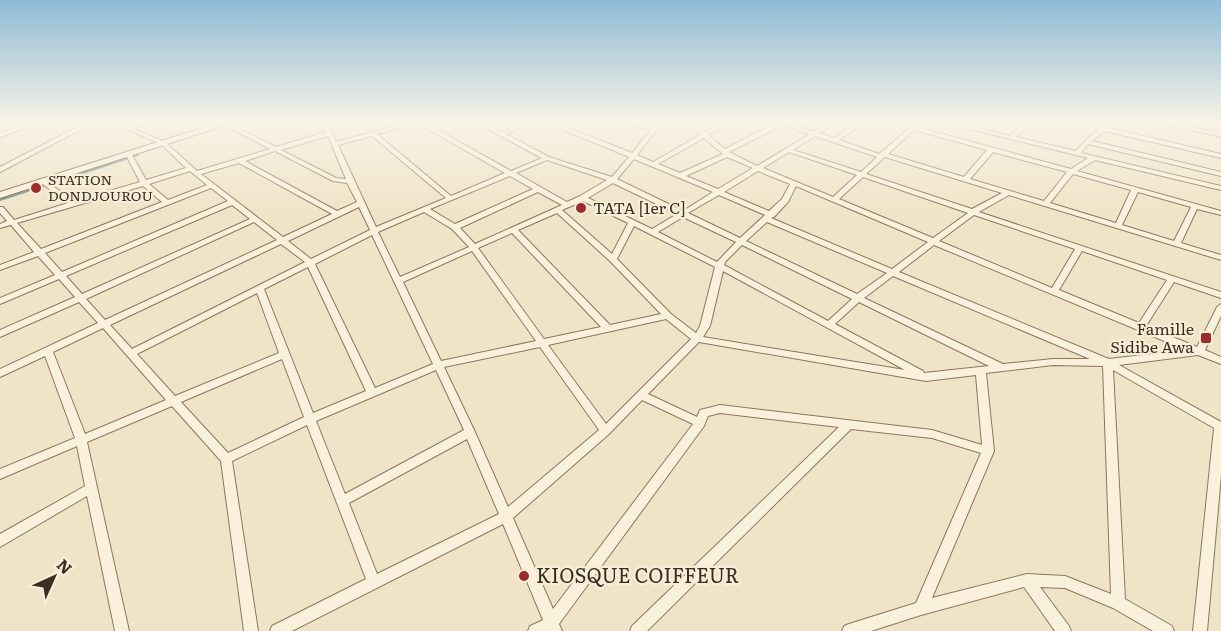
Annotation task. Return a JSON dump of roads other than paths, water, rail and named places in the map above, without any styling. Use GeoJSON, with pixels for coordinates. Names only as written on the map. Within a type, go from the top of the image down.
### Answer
{"type":"FeatureCollection","features":[{"type":"Feature","properties":{"kind":"main road"},"geometry":{"type":"LineString","coordinates":[[0,195],[133,151]]}},
{"type":"Feature","properties":{"kind":"street"},"geometry":{"type":"LineString","coordinates":[[0,170],[36,151]]}},
{"type":"Feature","properties":{"kind":"street"},"geometry":{"type":"LineString","coordinates":[[172,151],[310,262],[372,392]]}},
{"type":"Feature","properties":{"kind":"street"},"geometry":{"type":"LineString","coordinates":[[0,226],[144,183],[270,151]]}},
{"type":"Feature","properties":{"kind":"street"},"geometry":{"type":"LineString","coordinates":[[278,151],[335,180],[350,181]]}},
{"type":"Feature","properties":{"kind":"street"},"geometry":{"type":"LineString","coordinates":[[338,151],[470,432],[553,627]]}},
{"type":"Feature","properties":{"kind":"street"},"geometry":{"type":"LineString","coordinates":[[394,151],[450,198]]}},
{"type":"Feature","properties":{"kind":"street"},"geometry":{"type":"LineString","coordinates":[[471,151],[567,205]]}},
{"type":"Feature","properties":{"kind":"street"},"geometry":{"type":"LineString","coordinates":[[534,151],[547,158],[613,180],[685,213],[1002,368]]}},
{"type":"Feature","properties":{"kind":"street"},"geometry":{"type":"LineString","coordinates":[[620,151],[719,192],[892,274],[1108,363],[1220,427],[1200,631]]}},
{"type":"Feature","properties":{"kind":"street"},"geometry":{"type":"LineString","coordinates":[[399,280],[583,198],[613,180],[635,151]]}},
{"type":"Feature","properties":{"kind":"street"},"geometry":{"type":"LineString","coordinates":[[653,164],[676,151]]}},
{"type":"Feature","properties":{"kind":"street"},"geometry":{"type":"LineString","coordinates":[[680,176],[729,151]]}},
{"type":"Feature","properties":{"kind":"street"},"geometry":{"type":"LineString","coordinates":[[651,233],[786,151]]}},
{"type":"Feature","properties":{"kind":"street"},"geometry":{"type":"LineString","coordinates":[[792,151],[1221,295]]}},
{"type":"Feature","properties":{"kind":"street"},"geometry":{"type":"LineString","coordinates":[[868,151],[966,179],[1221,258]]}},
{"type":"Feature","properties":{"kind":"street"},"geometry":{"type":"LineString","coordinates":[[834,200],[884,151]]}},
{"type":"Feature","properties":{"kind":"street"},"geometry":{"type":"LineString","coordinates":[[966,179],[990,151]]}},
{"type":"Feature","properties":{"kind":"street"},"geometry":{"type":"LineString","coordinates":[[996,151],[1221,213]]}},
{"type":"Feature","properties":{"kind":"street"},"geometry":{"type":"LineString","coordinates":[[1066,151],[1221,188]]}},
{"type":"Feature","properties":{"kind":"street"},"geometry":{"type":"LineString","coordinates":[[1128,151],[1220,173],[1212,186]]}},
{"type":"Feature","properties":{"kind":"street"},"geometry":{"type":"LineString","coordinates":[[1201,151],[1221,156]]}},
{"type":"Feature","properties":{"kind":"street"},"geometry":{"type":"LineString","coordinates":[[128,153],[144,183],[166,203]]}},
{"type":"Feature","properties":{"kind":"street"},"geometry":{"type":"LineString","coordinates":[[726,153],[1221,361]]}},
{"type":"Feature","properties":{"kind":"street"},"geometry":{"type":"LineString","coordinates":[[131,353],[375,230],[547,158]]}},
{"type":"Feature","properties":{"kind":"street"},"geometry":{"type":"LineString","coordinates":[[1046,204],[1071,172],[1093,158]]}},
{"type":"Feature","properties":{"kind":"street"},"geometry":{"type":"LineString","coordinates":[[239,160],[337,214]]}},
{"type":"Feature","properties":{"kind":"street"},"geometry":{"type":"LineString","coordinates":[[42,181],[74,204]]}},
{"type":"Feature","properties":{"kind":"street"},"geometry":{"type":"LineString","coordinates":[[277,631],[506,516],[642,396],[697,339],[705,326],[719,266],[785,200],[794,183]]}},
{"type":"Feature","properties":{"kind":"street"},"geometry":{"type":"LineString","coordinates":[[0,268],[212,185]]}},
{"type":"Feature","properties":{"kind":"street"},"geometry":{"type":"LineString","coordinates":[[455,227],[538,189]]}},
{"type":"Feature","properties":{"kind":"street"},"geometry":{"type":"LineString","coordinates":[[1118,226],[1135,189]]}},
{"type":"Feature","properties":{"kind":"street"},"geometry":{"type":"LineString","coordinates":[[828,325],[858,298],[973,212],[1008,192]]}},
{"type":"Feature","properties":{"kind":"street"},"geometry":{"type":"LineString","coordinates":[[583,198],[719,266],[926,377]]}},
{"type":"Feature","properties":{"kind":"street"},"geometry":{"type":"LineString","coordinates":[[0,301],[233,202]]}},
{"type":"Feature","properties":{"kind":"street"},"geometry":{"type":"LineString","coordinates":[[0,373],[361,203]]}},
{"type":"Feature","properties":{"kind":"street"},"geometry":{"type":"LineString","coordinates":[[1177,244],[1195,206]]}},
{"type":"Feature","properties":{"kind":"street"},"geometry":{"type":"LineString","coordinates":[[0,209],[226,459],[250,631]]}},
{"type":"Feature","properties":{"kind":"street"},"geometry":{"type":"LineString","coordinates":[[557,209],[613,259],[668,316],[697,339],[926,377],[1053,362],[1108,363],[1199,352]]}},
{"type":"Feature","properties":{"kind":"street"},"geometry":{"type":"LineString","coordinates":[[426,210],[455,227],[474,248],[604,431]]}},
{"type":"Feature","properties":{"kind":"street"},"geometry":{"type":"LineString","coordinates":[[0,334],[255,219]]}},
{"type":"Feature","properties":{"kind":"street"},"geometry":{"type":"LineString","coordinates":[[613,259],[632,223]]}},
{"type":"Feature","properties":{"kind":"street"},"geometry":{"type":"LineString","coordinates":[[513,229],[608,329]]}},
{"type":"Feature","properties":{"kind":"street"},"geometry":{"type":"LineString","coordinates":[[1054,292],[1080,248]]}},
{"type":"Feature","properties":{"kind":"street"},"geometry":{"type":"LineString","coordinates":[[1140,327],[1172,279]]}},
{"type":"Feature","properties":{"kind":"street"},"geometry":{"type":"LineString","coordinates":[[259,288],[374,582]]}},
{"type":"Feature","properties":{"kind":"street"},"geometry":{"type":"LineString","coordinates":[[1199,352],[1221,307]]}},
{"type":"Feature","properties":{"kind":"street"},"geometry":{"type":"LineString","coordinates":[[226,459],[310,419],[439,365],[668,316]]}},
{"type":"Feature","properties":{"kind":"street"},"geometry":{"type":"LineString","coordinates":[[48,350],[81,440],[122,631]]}},
{"type":"Feature","properties":{"kind":"street"},"geometry":{"type":"LineString","coordinates":[[0,474],[285,354]]}},
{"type":"Feature","properties":{"kind":"street"},"geometry":{"type":"LineString","coordinates":[[1108,363],[1118,603]]}},
{"type":"Feature","properties":{"kind":"street"},"geometry":{"type":"LineString","coordinates":[[921,608],[988,451],[981,370]]}},
{"type":"Feature","properties":{"kind":"street"},"geometry":{"type":"LineString","coordinates":[[642,396],[700,423]]}},
{"type":"Feature","properties":{"kind":"street"},"geometry":{"type":"LineString","coordinates":[[534,631],[553,627],[700,423],[704,413],[720,409],[932,434],[988,451]]}},
{"type":"Feature","properties":{"kind":"street"},"geometry":{"type":"LineString","coordinates":[[637,631],[848,425]]}},
{"type":"Feature","properties":{"kind":"street"},"geometry":{"type":"LineString","coordinates":[[343,501],[470,432]]}},
{"type":"Feature","properties":{"kind":"street"},"geometry":{"type":"LineString","coordinates":[[0,541],[91,488]]}},
{"type":"Feature","properties":{"kind":"street"},"geometry":{"type":"LineString","coordinates":[[1027,580],[1064,631]]}},
{"type":"Feature","properties":{"kind":"street"},"geometry":{"type":"LineString","coordinates":[[849,631],[921,608],[1027,580],[1065,582],[1118,603],[1167,631]]}},
{"type":"Feature","properties":{"kind":"waterway"},"geometry":{"type":"LineString","coordinates":[[0,200],[138,155]]}},
{"type":"Feature","properties":{"kind":"place","name":"STATION DONDJOUROU"},"geometry":{"type":"Point","coordinates":[36,188]}},
{"type":"Feature","properties":{"kind":"place","name":"TATA [1er C]"},"geometry":{"type":"Point","coordinates":[581,208]}},
{"type":"Feature","properties":{"kind":"place","name":"Famille Sidibe Awa"},"geometry":{"type":"Point","coordinates":[1206,338]}},
{"type":"Feature","properties":{"kind":"place","name":"KIOSQUE COIFFEUR"},"geometry":{"type":"Point","coordinates":[524,576]}}]}
